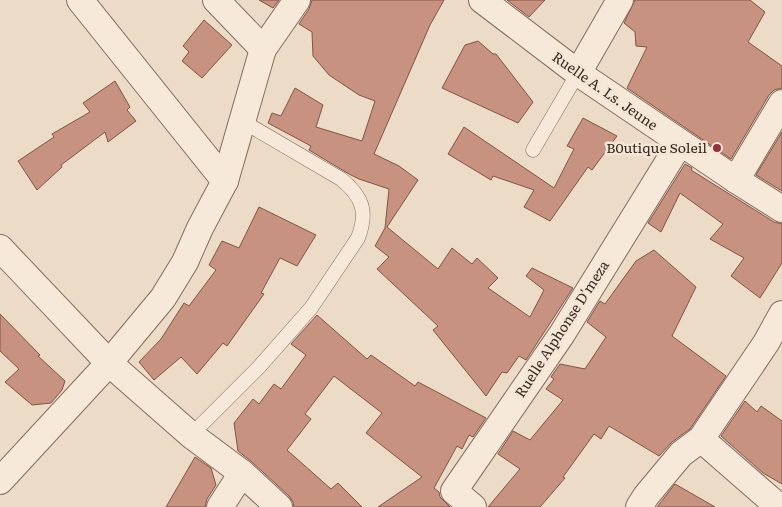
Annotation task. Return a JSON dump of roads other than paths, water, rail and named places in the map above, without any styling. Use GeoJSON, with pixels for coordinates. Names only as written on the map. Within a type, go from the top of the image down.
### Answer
{"type":"FeatureCollection","features":[{"type":"Feature","properties":{"kind":"street"},"geometry":{"type":"LineString","coordinates":[[80,0],[225,180]]}},
{"type":"Feature","properties":{"kind":"street"},"geometry":{"type":"LineString","coordinates":[[216,0],[263,49]]}},
{"type":"Feature","properties":{"kind":"street"},"geometry":{"type":"LineString","coordinates":[[0,481],[109,363],[163,298],[185,262],[225,180],[263,49],[297,0]]}},
{"type":"Feature","properties":{"kind":"street","name":"Ruelle A. Ls. Jeune"},"geometry":{"type":"LineString","coordinates":[[482,0],[578,73],[680,143],[782,209]]}},
{"type":"Feature","properties":{"kind":"street"},"geometry":{"type":"LineString","coordinates":[[578,73],[620,0]]}},
{"type":"Feature","properties":{"kind":"street"},"geometry":{"type":"LineString","coordinates":[[736,180],[782,103]]}},
{"type":"Feature","properties":{"kind":"street","name":"Ruelle Alphonse D'meza"},"geometry":{"type":"LineString","coordinates":[[473,507],[454,490],[562,334],[680,143]]}},
{"type":"Feature","properties":{"kind":"street"},"geometry":{"type":"LineString","coordinates":[[0,248],[109,363],[191,435],[242,473],[279,507]]}},
{"type":"Feature","properties":{"kind":"street"},"geometry":{"type":"LineString","coordinates":[[639,507],[681,454],[701,440],[766,343],[782,314]]}},
{"type":"Feature","properties":{"kind":"street"},"geometry":{"type":"LineString","coordinates":[[701,440],[779,507]]}},
{"type":"Feature","properties":{"kind":"street"},"geometry":{"type":"LineString","coordinates":[[220,507],[242,473]]}},
{"type":"Feature","properties":{"kind":"lane"},"geometry":{"type":"LineString","coordinates":[[533,150],[578,73]]}},
{"type":"Feature","properties":{"kind":"lane"},"geometry":{"type":"LineString","coordinates":[[191,435],[259,367],[310,308],[358,238],[363,226],[364,212],[360,199],[352,188],[341,179],[242,121]]}},
{"type":"Feature","properties":{"kind":"place","name":"B0utique Soleil"},"geometry":{"type":"Point","coordinates":[717,148]}}]}
